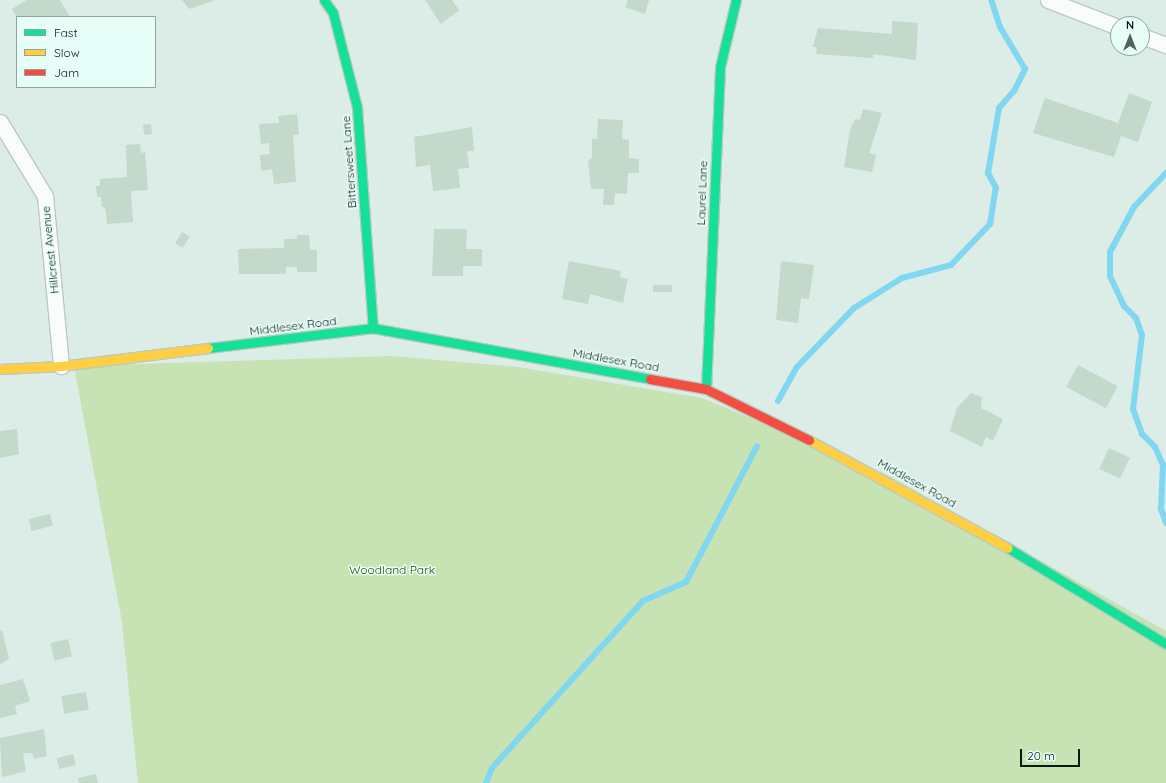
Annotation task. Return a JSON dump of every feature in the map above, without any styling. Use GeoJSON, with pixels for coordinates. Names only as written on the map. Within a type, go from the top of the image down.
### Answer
{"type":"FeatureCollection","features":[{"type":"Feature","properties":{"kind":"street","name":"Bittersweet Lane"},"geometry":{"type":"LineString","coordinates":[[324,0],[333,13],[357,106],[373,328]]}},
{"type":"Feature","properties":{"kind":"street","name":"Laurel Lane"},"geometry":{"type":"LineString","coordinates":[[706,389],[720,67],[736,0]]}},
{"type":"Feature","properties":{"kind":"street"},"geometry":{"type":"LineString","coordinates":[[1048,0],[1110,24]]}},
{"type":"Feature","properties":{"kind":"street"},"geometry":{"type":"LineString","coordinates":[[1150,39],[1166,45]]}},
{"type":"Feature","properties":{"kind":"street","name":"Hillcrest Avenue"},"geometry":{"type":"LineString","coordinates":[[0,122],[44,196],[61,366]]}},
{"type":"Feature","properties":{"kind":"street","name":"Middlesex Road"},"geometry":{"type":"LineString","coordinates":[[0,368],[61,366],[373,328],[706,389],[955,518],[1166,644]]}},
{"type":"Feature","properties":{"kind":"green space","name":"Woodland Park"},"geometry":{"type":"Polygon","coordinates":[[[392,356],[518,367],[702,398],[886,474],[1166,631],[1166,783],[138,783],[122,622],[74,366],[392,356]]]}},
{"type":"Feature","properties":{"kind":"building"},"geometry":{"type":"Polygon","coordinates":[[[27,0],[60,0],[69,16],[16,16],[12,9],[27,0]]]}},
{"type":"Feature","properties":{"kind":"building"},"geometry":{"type":"Polygon","coordinates":[[[182,0],[216,0],[189,9],[182,0]]]}},
{"type":"Feature","properties":{"kind":"building"},"geometry":{"type":"Polygon","coordinates":[[[425,0],[452,0],[459,10],[441,24],[425,0]]]}},
{"type":"Feature","properties":{"kind":"building"},"geometry":{"type":"Polygon","coordinates":[[[628,0],[649,0],[645,14],[625,7],[628,0]]]}},
{"type":"Feature","properties":{"kind":"building"},"geometry":{"type":"Polygon","coordinates":[[[892,21],[918,23],[916,60],[873,54],[873,58],[816,54],[817,47],[813,47],[818,28],[892,34],[892,21]]]}},
{"type":"Feature","properties":{"kind":"building"},"geometry":{"type":"Polygon","coordinates":[[[1129,93],[1152,102],[1138,142],[1121,136],[1114,157],[1033,133],[1045,98],[1118,123],[1129,93]]]}},
{"type":"Feature","properties":{"kind":"building"},"geometry":{"type":"Polygon","coordinates":[[[863,109],[882,113],[869,153],[876,155],[872,172],[844,167],[850,130],[855,119],[860,120],[863,109]]]}},
{"type":"Feature","properties":{"kind":"building"},"geometry":{"type":"Polygon","coordinates":[[[297,114],[299,134],[293,135],[296,182],[274,184],[272,169],[261,171],[260,155],[270,154],[269,143],[261,144],[259,124],[279,123],[278,116],[297,114]]]}},
{"type":"Feature","properties":{"kind":"building"},"geometry":{"type":"Polygon","coordinates":[[[598,119],[623,120],[622,139],[629,140],[629,158],[639,159],[639,173],[628,173],[627,194],[615,193],[614,205],[603,205],[604,189],[591,189],[588,161],[592,158],[592,139],[597,139],[598,119]]]}},
{"type":"Feature","properties":{"kind":"building"},"geometry":{"type":"Polygon","coordinates":[[[151,124],[152,134],[144,135],[143,125],[151,124]]]}},
{"type":"Feature","properties":{"kind":"building"},"geometry":{"type":"Polygon","coordinates":[[[472,127],[474,151],[467,151],[469,168],[458,169],[460,188],[433,191],[430,165],[416,167],[414,137],[472,127]]]}},
{"type":"Feature","properties":{"kind":"building"},"geometry":{"type":"Polygon","coordinates":[[[140,144],[141,153],[145,152],[148,190],[131,191],[133,222],[107,224],[105,207],[102,207],[101,197],[97,197],[96,186],[100,186],[100,179],[127,177],[126,145],[140,144]]]}},
{"type":"Feature","properties":{"kind":"building"},"geometry":{"type":"Polygon","coordinates":[[[434,229],[467,229],[466,249],[482,249],[482,266],[463,266],[463,276],[432,276],[434,229]]]}},
{"type":"Feature","properties":{"kind":"building"},"geometry":{"type":"Polygon","coordinates":[[[182,232],[190,237],[183,248],[175,243],[182,232]]]}},
{"type":"Feature","properties":{"kind":"building"},"geometry":{"type":"Polygon","coordinates":[[[297,235],[309,235],[310,250],[317,250],[317,272],[297,272],[297,267],[286,267],[286,274],[239,274],[238,249],[284,248],[284,239],[297,239],[297,235]]]}},
{"type":"Feature","properties":{"kind":"building"},"geometry":{"type":"Polygon","coordinates":[[[569,261],[621,271],[620,277],[628,279],[623,303],[590,294],[588,304],[562,299],[569,261]]]}},
{"type":"Feature","properties":{"kind":"building"},"geometry":{"type":"Polygon","coordinates":[[[781,261],[814,265],[809,299],[801,298],[798,323],[776,320],[781,261]]]}},
{"type":"Feature","properties":{"kind":"building"},"geometry":{"type":"Polygon","coordinates":[[[653,285],[672,285],[672,292],[653,292],[653,285]]]}},
{"type":"Feature","properties":{"kind":"building"},"geometry":{"type":"Polygon","coordinates":[[[1078,365],[1118,386],[1106,408],[1066,387],[1078,365]]]}},
{"type":"Feature","properties":{"kind":"building"},"geometry":{"type":"Polygon","coordinates":[[[971,393],[982,397],[981,408],[1003,419],[993,441],[986,437],[982,447],[950,431],[957,408],[971,393]]]}},
{"type":"Feature","properties":{"kind":"building"},"geometry":{"type":"Polygon","coordinates":[[[17,429],[19,454],[0,458],[0,431],[17,429]]]}},
{"type":"Feature","properties":{"kind":"building"},"geometry":{"type":"Polygon","coordinates":[[[1109,448],[1130,458],[1120,479],[1099,469],[1109,448]]]}},
{"type":"Feature","properties":{"kind":"building"},"geometry":{"type":"Polygon","coordinates":[[[50,514],[53,526],[32,531],[29,519],[50,514]]]}},
{"type":"Feature","properties":{"kind":"building"},"geometry":{"type":"Polygon","coordinates":[[[2,630],[9,659],[0,664],[0,631],[2,630]]]}},
{"type":"Feature","properties":{"kind":"building"},"geometry":{"type":"Polygon","coordinates":[[[68,639],[72,657],[55,661],[50,643],[68,639]]]}},
{"type":"Feature","properties":{"kind":"building"},"geometry":{"type":"Polygon","coordinates":[[[23,679],[30,701],[15,706],[17,714],[0,718],[0,685],[23,679]]]}},
{"type":"Feature","properties":{"kind":"building"},"geometry":{"type":"Polygon","coordinates":[[[86,692],[89,710],[64,714],[61,696],[86,692]]]}},
{"type":"Feature","properties":{"kind":"building"},"geometry":{"type":"Polygon","coordinates":[[[44,729],[47,756],[34,759],[32,753],[23,753],[26,771],[2,777],[0,738],[44,729]]]}},
{"type":"Feature","properties":{"kind":"building"},"geometry":{"type":"Polygon","coordinates":[[[73,754],[76,765],[59,769],[57,758],[73,754]]]}},
{"type":"Feature","properties":{"kind":"building"},"geometry":{"type":"Polygon","coordinates":[[[96,774],[98,783],[79,783],[78,778],[96,774]]]}},
{"type":"Feature","properties":{"kind":"waterway"},"geometry":{"type":"LineString","coordinates":[[778,401],[796,368],[854,308],[902,278],[951,265],[990,224],[996,188],[988,173],[999,108],[1014,91],[1025,69],[1000,27],[991,0]]}},
{"type":"Feature","properties":{"kind":"waterway"},"geometry":{"type":"LineString","coordinates":[[1166,173],[1134,207],[1110,252],[1110,276],[1124,306],[1136,318],[1142,335],[1133,409],[1142,434],[1155,447],[1163,465],[1161,509],[1166,523]]}},
{"type":"Feature","properties":{"kind":"waterway"},"geometry":{"type":"LineString","coordinates":[[486,783],[492,768],[643,601],[686,582],[757,446]]}},
{"type":"Feature","properties":{"kind":"traffic: fast"},"geometry":{"type":"LineString","coordinates":[[324,0],[333,13],[357,107],[373,328]]}},
{"type":"Feature","properties":{"kind":"traffic: fast"},"geometry":{"type":"LineString","coordinates":[[706,389],[720,67],[736,0]]}},
{"type":"Feature","properties":{"kind":"traffic: fast"},"geometry":{"type":"LineString","coordinates":[[208,348],[373,328],[650,379]]}},
{"type":"Feature","properties":{"kind":"traffic: fast"},"geometry":{"type":"LineString","coordinates":[[1008,548],[1166,644]]}},
{"type":"Feature","properties":{"kind":"traffic: slow"},"geometry":{"type":"LineString","coordinates":[[0,369],[61,366],[208,348]]}},
{"type":"Feature","properties":{"kind":"traffic: slow"},"geometry":{"type":"LineString","coordinates":[[809,440],[1008,548]]}},
{"type":"Feature","properties":{"kind":"traffic: jam"},"geometry":{"type":"LineString","coordinates":[[650,379],[706,389],[809,440]]}}]}
